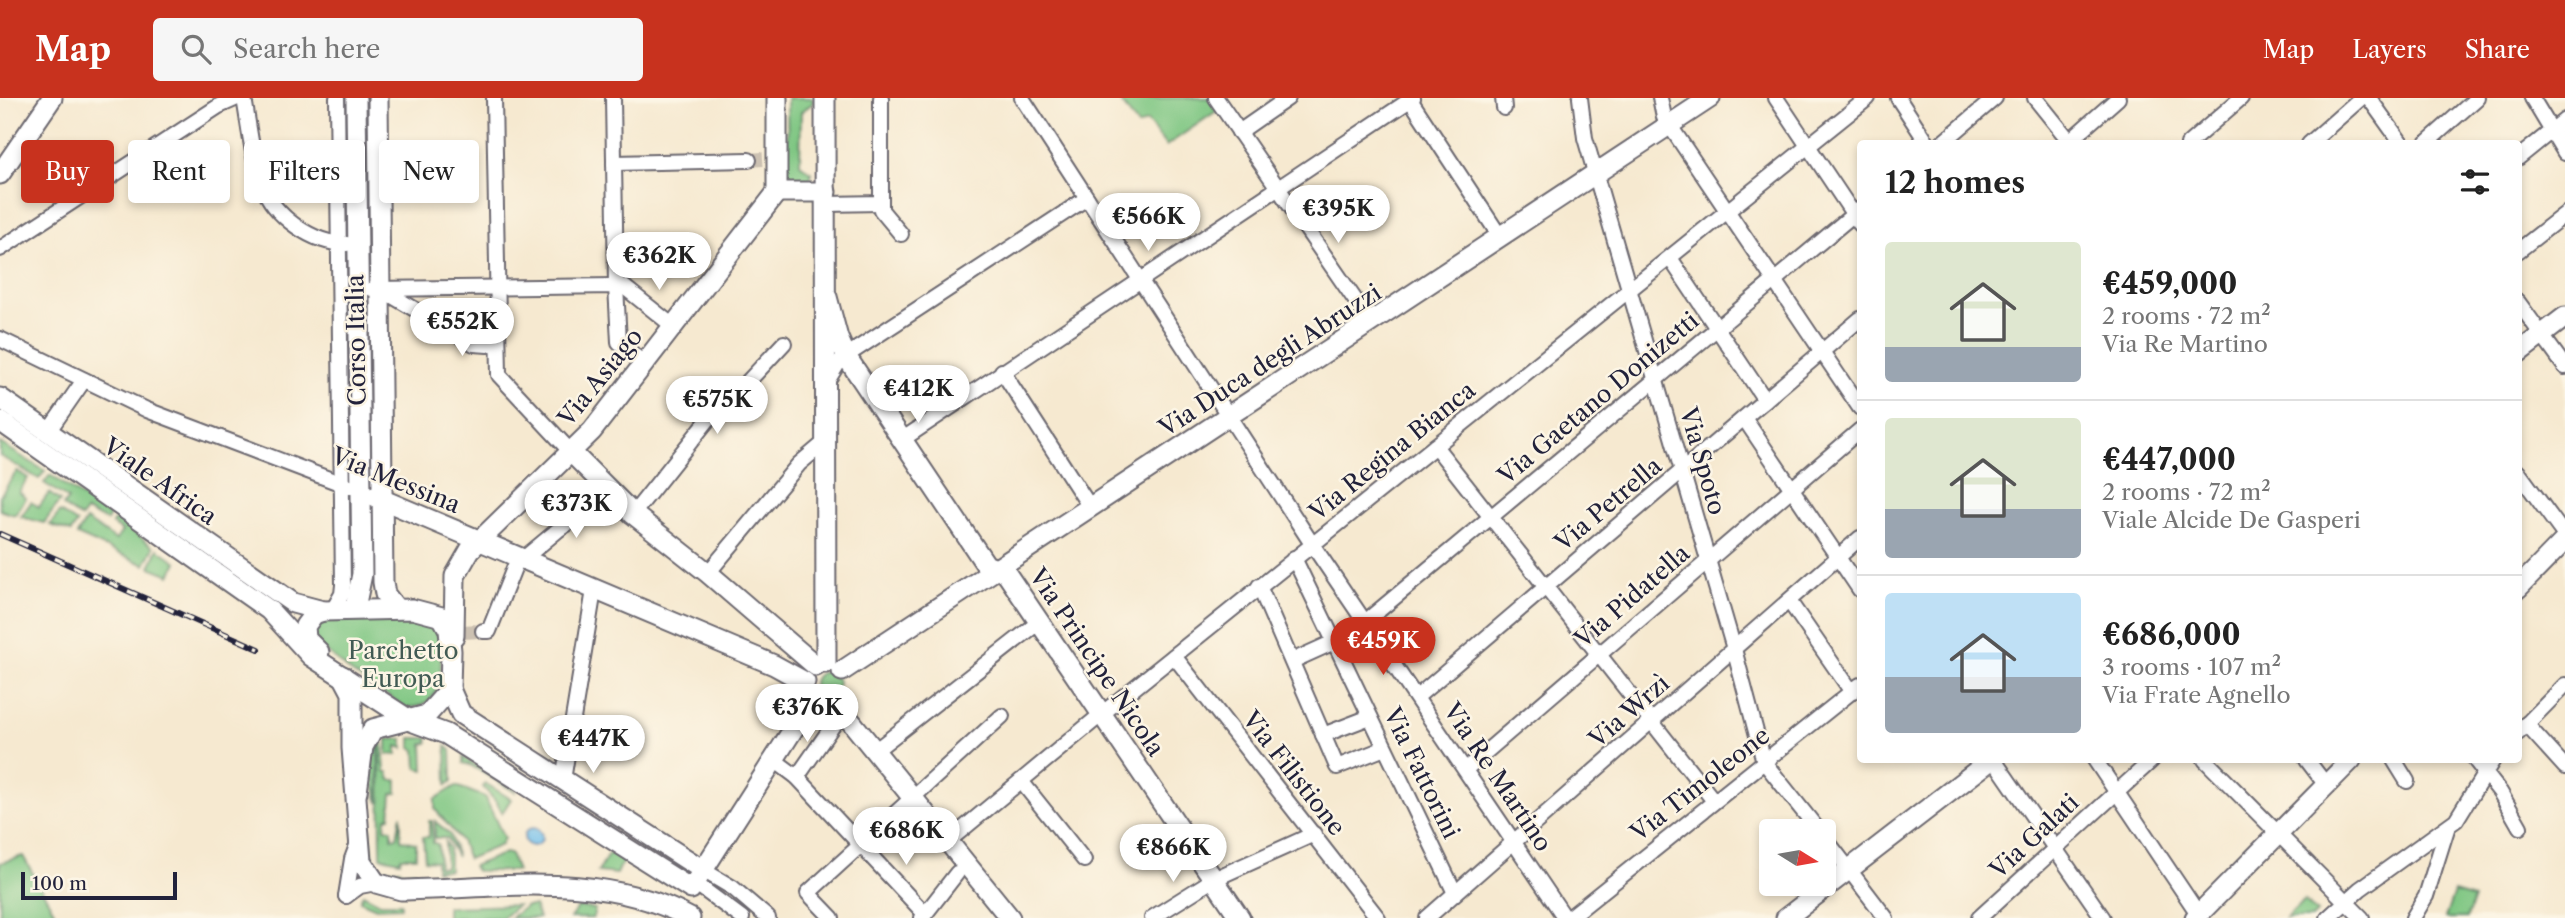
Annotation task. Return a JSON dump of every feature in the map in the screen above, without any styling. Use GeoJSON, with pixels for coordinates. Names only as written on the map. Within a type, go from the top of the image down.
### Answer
{"type":"FeatureCollection","features":[{"type":"Feature","properties":{"kind":"main road"},"geometry":{"type":"LineString","coordinates":[[0,174],[52,98]]}},
{"type":"Feature","properties":{"kind":"main road","name":"Corso Italia"},"geometry":{"type":"LineString","coordinates":[[355,608],[362,568],[351,488],[348,244],[356,98]]}},
{"type":"Feature","properties":{"kind":"main road","name":"Corso Italia"},"geometry":{"type":"LineString","coordinates":[[378,98],[383,500],[388,595]]}},
{"type":"Feature","properties":{"kind":"main road"},"geometry":{"type":"LineString","coordinates":[[777,98],[763,159],[775,195],[830,203]]}},
{"type":"Feature","properties":{"kind":"main road"},"geometry":{"type":"LineString","coordinates":[[825,98],[830,203],[825,442],[826,674],[823,705],[843,712],[1010,918]]}},
{"type":"Feature","properties":{"kind":"main road","name":"Via Duca degli Abruzzi"},"geometry":{"type":"LineString","coordinates":[[826,674],[997,569],[1231,417],[1710,98]]}},
{"type":"Feature","properties":{"kind":"main road","name":"Via Asiago"},"geometry":{"type":"LineString","coordinates":[[420,610],[442,599],[462,562],[488,544],[592,431],[775,195]]}},
{"type":"Feature","properties":{"kind":"main road","name":"Via Principe Nicola"},"geometry":{"type":"LineString","coordinates":[[827,297],[846,356],[986,565],[1006,573],[1240,918]]}},
{"type":"Feature","properties":{"kind":"main road"},"geometry":{"type":"LineString","coordinates":[[2522,350],[2565,317]]}},
{"type":"Feature","properties":{"kind":"main road","name":"Viale Africa"},"geometry":{"type":"LineString","coordinates":[[0,398],[293,603],[328,611]]}},
{"type":"Feature","properties":{"kind":"main road","name":"Viale Africa"},"geometry":{"type":"LineString","coordinates":[[0,421],[269,610],[299,647],[343,676]]}},
{"type":"Feature","properties":{"kind":"main road"},"geometry":{"type":"LineString","coordinates":[[570,452],[633,514],[708,573],[826,674],[846,686],[843,712]]}},
{"type":"Feature","properties":{"kind":"main road","name":"Via Messina"},"geometry":{"type":"LineString","coordinates":[[351,488],[774,665],[826,674]]}},
{"type":"Feature","properties":{"kind":"main road"},"geometry":{"type":"LineString","coordinates":[[2522,584],[2565,538]]}},
{"type":"Feature","properties":{"kind":"main road"},"geometry":{"type":"LineString","coordinates":[[455,576],[456,638],[450,689],[461,714],[565,782],[696,881]]}},
{"type":"Feature","properties":{"kind":"main road"},"geometry":{"type":"LineString","coordinates":[[456,638],[445,620],[436,614],[420,610],[388,595],[355,608],[328,611],[309,619],[305,625],[306,639],[343,676],[411,721],[459,742],[555,803],[696,881]]}},
{"type":"Feature","properties":{"kind":"main road"},"geometry":{"type":"LineString","coordinates":[[696,881],[826,674]]}},
{"type":"Feature","properties":{"kind":"main road"},"geometry":{"type":"LineString","coordinates":[[343,676],[352,694],[352,748],[359,842],[364,869],[376,883],[391,890],[598,887],[655,901],[690,918]]}},
{"type":"Feature","properties":{"kind":"main road"},"geometry":{"type":"LineString","coordinates":[[357,792],[363,747],[368,734],[382,726],[411,721],[433,711],[450,689]]}},
{"type":"Feature","properties":{"kind":"main road"},"geometry":{"type":"LineString","coordinates":[[1786,918],[1989,763]]}},
{"type":"Feature","properties":{"kind":"main road"},"geometry":{"type":"LineString","coordinates":[[2199,917],[2348,763]]}},
{"type":"Feature","properties":{"kind":"main road"},"geometry":{"type":"LineString","coordinates":[[555,803],[565,782]]}},
{"type":"Feature","properties":{"kind":"street"},"geometry":{"type":"LineString","coordinates":[[2,248],[219,106],[237,98]]}},
{"type":"Feature","properties":{"kind":"street"},"geometry":{"type":"LineString","coordinates":[[244,98],[260,181],[269,197],[303,231],[328,244],[348,244],[337,98]]}},
{"type":"Feature","properties":{"kind":"street"},"geometry":{"type":"LineString","coordinates":[[494,98],[500,284],[499,374],[570,452]]}},
{"type":"Feature","properties":{"kind":"street"},"geometry":{"type":"LineString","coordinates":[[613,98],[619,342],[645,364]]}},
{"type":"Feature","properties":{"kind":"street"},"geometry":{"type":"LineString","coordinates":[[881,98],[881,210],[901,234]]}},
{"type":"Feature","properties":{"kind":"street","name":"Via Re Martino"},"geometry":{"type":"LineString","coordinates":[[1022,98],[1312,544],[1567,918]]}},
{"type":"Feature","properties":{"kind":"street"},"geometry":{"type":"LineString","coordinates":[[1216,98],[1371,323]]}},
{"type":"Feature","properties":{"kind":"street"},"geometry":{"type":"LineString","coordinates":[[1239,132],[1288,98]]}},
{"type":"Feature","properties":{"kind":"street","name":"Via Spoto"},"geometry":{"type":"LineString","coordinates":[[1580,98],[1585,138],[1683,470],[1764,762]]}},
{"type":"Feature","properties":{"kind":"street"},"geometry":{"type":"LineString","coordinates":[[1660,98],[1664,117],[1857,403]]}},
{"type":"Feature","properties":{"kind":"street"},"geometry":{"type":"LineString","coordinates":[[1776,98],[1857,215]]}},
{"type":"Feature","properties":{"kind":"street","name":"Via Regina Bianca"},"geometry":{"type":"LineString","coordinates":[[947,842],[1259,586],[1868,98]]}},
{"type":"Feature","properties":{"kind":"street"},"geometry":{"type":"LineString","coordinates":[[1898,98],[1925,140]]}},
{"type":"Feature","properties":{"kind":"street"},"geometry":{"type":"LineString","coordinates":[[1946,140],[1995,98]]}},
{"type":"Feature","properties":{"kind":"street"},"geometry":{"type":"LineString","coordinates":[[2035,98],[2067,140]]}},
{"type":"Feature","properties":{"kind":"street"},"geometry":{"type":"LineString","coordinates":[[2071,140],[2118,98]]}},
{"type":"Feature","properties":{"kind":"street"},"geometry":{"type":"LineString","coordinates":[[2194,140],[2241,98]]}},
{"type":"Feature","properties":{"kind":"street"},"geometry":{"type":"LineString","coordinates":[[2314,140],[2361,98]]}},
{"type":"Feature","properties":{"kind":"street"},"geometry":{"type":"LineString","coordinates":[[2370,98],[2399,140]]}},
{"type":"Feature","properties":{"kind":"street"},"geometry":{"type":"LineString","coordinates":[[2430,140],[2477,98]]}},
{"type":"Feature","properties":{"kind":"street"},"geometry":{"type":"LineString","coordinates":[[2532,98],[2565,153]]}},
{"type":"Feature","properties":{"kind":"street"},"geometry":{"type":"LineString","coordinates":[[903,439],[1411,99],[1500,238]]}},
{"type":"Feature","properties":{"kind":"street"},"geometry":{"type":"LineString","coordinates":[[2522,155],[2565,120]]}},
{"type":"Feature","properties":{"kind":"street"},"geometry":{"type":"LineString","coordinates":[[614,163],[763,159]]}},
{"type":"Feature","properties":{"kind":"street"},"geometry":{"type":"LineString","coordinates":[[826,384],[836,365],[846,356],[1087,198]]}},
{"type":"Feature","properties":{"kind":"street"},"geometry":{"type":"LineString","coordinates":[[830,203],[881,204]]}},
{"type":"Feature","properties":{"kind":"street"},"geometry":{"type":"LineString","coordinates":[[2522,248],[2565,214]]}},
{"type":"Feature","properties":{"kind":"street","name":"Via Gaetano Donizetti"},"geometry":{"type":"LineString","coordinates":[[1364,622],[1717,328],[1857,217]]}},
{"type":"Feature","properties":{"kind":"street"},"geometry":{"type":"LineString","coordinates":[[1670,258],[1765,400]]}},
{"type":"Feature","properties":{"kind":"street"},"geometry":{"type":"LineString","coordinates":[[348,290],[500,284],[599,287],[616,281]]}},
{"type":"Feature","properties":{"kind":"street"},"geometry":{"type":"LineString","coordinates":[[616,281],[674,326]]}},
{"type":"Feature","properties":{"kind":"street"},"geometry":{"type":"LineString","coordinates":[[419,310],[421,294],[443,288]]}},
{"type":"Feature","properties":{"kind":"street"},"geometry":{"type":"LineString","coordinates":[[380,289],[474,344],[488,345],[498,332]]}},
{"type":"Feature","properties":{"kind":"street"},"geometry":{"type":"LineString","coordinates":[[2522,308],[2565,367]]}},
{"type":"Feature","properties":{"kind":"street","name":"Via Petrella"},"geometry":{"type":"LineString","coordinates":[[1418,696],[1857,322]]}},
{"type":"Feature","properties":{"kind":"street","name":"Via Messina"},"geometry":{"type":"LineString","coordinates":[[0,339],[147,410],[351,488]]}},
{"type":"Feature","properties":{"kind":"street"},"geometry":{"type":"LineString","coordinates":[[633,514],[719,406],[743,387],[784,343]]}},
{"type":"Feature","properties":{"kind":"street"},"geometry":{"type":"LineString","coordinates":[[1002,372],[1090,507]]}},
{"type":"Feature","properties":{"kind":"street"},"geometry":{"type":"LineString","coordinates":[[48,432],[84,380]]}},
{"type":"Feature","properties":{"kind":"street"},"geometry":{"type":"LineString","coordinates":[[350,407],[382,407]]}},
{"type":"Feature","properties":{"kind":"street"},"geometry":{"type":"LineString","coordinates":[[1744,418],[1857,586]]}},
{"type":"Feature","properties":{"kind":"street","name":"Via Pidatella"},"geometry":{"type":"LineString","coordinates":[[1466,769],[1857,433]]}},
{"type":"Feature","properties":{"kind":"street"},"geometry":{"type":"LineString","coordinates":[[708,573],[799,464],[825,442]]}},
{"type":"Feature","properties":{"kind":"street"},"geometry":{"type":"LineString","coordinates":[[1435,446],[1714,801]]}},
{"type":"Feature","properties":{"kind":"street"},"geometry":{"type":"LineString","coordinates":[[2522,478],[2565,538]]}},
{"type":"Feature","properties":{"kind":"street"},"geometry":{"type":"LineString","coordinates":[[328,611],[342,594],[351,488]]}},
{"type":"Feature","properties":{"kind":"street"},"geometry":{"type":"LineString","coordinates":[[484,631],[489,631],[520,559],[611,495]]}},
{"type":"Feature","properties":{"kind":"street","name":"Via Wrzì"},"geometry":{"type":"LineString","coordinates":[[1427,918],[1857,541]]}},
{"type":"Feature","properties":{"kind":"street","name":"Via Fattorini"},"geometry":{"type":"LineString","coordinates":[[1294,558],[1455,893]]}},
{"type":"Feature","properties":{"kind":"street"},"geometry":{"type":"LineString","coordinates":[[362,568],[388,595]]}},
{"type":"Feature","properties":{"kind":"street"},"geometry":{"type":"LineString","coordinates":[[1259,586],[1337,767],[1385,748]]}},
{"type":"Feature","properties":{"kind":"street"},"geometry":{"type":"LineString","coordinates":[[565,782],[594,590]]}},
{"type":"Feature","properties":{"kind":"street"},"geometry":{"type":"LineString","coordinates":[[1790,601],[1856,688]]}},
{"type":"Feature","properties":{"kind":"street"},"geometry":{"type":"LineString","coordinates":[[876,750],[1039,622]]}},
{"type":"Feature","properties":{"kind":"street"},"geometry":{"type":"LineString","coordinates":[[1292,661],[1334,642]]}},
{"type":"Feature","properties":{"kind":"street","name":"Via Filistione"},"geometry":{"type":"LineString","coordinates":[[1174,656],[1378,918]]}},
{"type":"Feature","properties":{"kind":"street"},"geometry":{"type":"LineString","coordinates":[[2565,685],[2522,728],[2565,767]]}},
{"type":"Feature","properties":{"kind":"street","name":"Via Timoleone"},"geometry":{"type":"LineString","coordinates":[[1567,918],[1856,688]]}},
{"type":"Feature","properties":{"kind":"street"},"geometry":{"type":"LineString","coordinates":[[799,779],[843,712]]}},
{"type":"Feature","properties":{"kind":"street"},"geometry":{"type":"LineString","coordinates":[[832,918],[808,893],[1002,716]]}},
{"type":"Feature","properties":{"kind":"street"},"geometry":{"type":"LineString","coordinates":[[1324,735],[1370,717]]}},
{"type":"Feature","properties":{"kind":"street"},"geometry":{"type":"LineString","coordinates":[[1764,762],[1809,819]]}},
{"type":"Feature","properties":{"kind":"street"},"geometry":{"type":"LineString","coordinates":[[770,763],[799,779],[862,844],[924,916],[957,873]]}},
{"type":"Feature","properties":{"kind":"street"},"geometry":{"type":"LineString","coordinates":[[1995,763],[2103,918]]}},
{"type":"Feature","properties":{"kind":"street"},"geometry":{"type":"LineString","coordinates":[[2097,763],[2199,917]]}},
{"type":"Feature","properties":{"kind":"street","name":"Via Galati"},"geometry":{"type":"LineString","coordinates":[[1979,918],[2149,763]]}},
{"type":"Feature","properties":{"kind":"street"},"geometry":{"type":"LineString","coordinates":[[2208,763],[2362,918]]}},
{"type":"Feature","properties":{"kind":"street"},"geometry":{"type":"LineString","coordinates":[[2309,763],[2326,785]]}},
{"type":"Feature","properties":{"kind":"street"},"geometry":{"type":"LineString","coordinates":[[2396,763],[2407,781]]}},
{"type":"Feature","properties":{"kind":"street"},"geometry":{"type":"LineString","coordinates":[[2477,763],[2500,792],[2520,827]]}},
{"type":"Feature","properties":{"kind":"street"},"geometry":{"type":"LineString","coordinates":[[2328,918],[2346,901],[2447,829],[2461,814],[2490,763]]}},
{"type":"Feature","properties":{"kind":"street"},"geometry":{"type":"LineString","coordinates":[[1021,781],[1084,860]]}},
{"type":"Feature","properties":{"kind":"street"},"geometry":{"type":"LineString","coordinates":[[2413,918],[2426,896],[2447,829]]}},
{"type":"Feature","properties":{"kind":"street"},"geometry":{"type":"LineString","coordinates":[[1152,918],[1214,879],[1314,834]]}},
{"type":"Feature","properties":{"kind":"street"},"geometry":{"type":"LineString","coordinates":[[359,842],[350,865],[346,896],[359,886],[376,883]]}},
{"type":"Feature","properties":{"kind":"street"},"geometry":{"type":"LineString","coordinates":[[1836,852],[1886,918]]}},
{"type":"Feature","properties":{"kind":"street"},"geometry":{"type":"LineString","coordinates":[[696,881],[742,918]]}},
{"type":"Feature","properties":{"kind":"street"},"geometry":{"type":"LineString","coordinates":[[696,881],[733,888],[768,918]]}},
{"type":"Feature","properties":{"kind":"green space"},"geometry":{"type":"Polygon","coordinates":[[[787,98],[813,98],[813,103],[801,112],[800,164],[811,172],[811,179],[788,179],[787,98]]]}},
{"type":"Feature","properties":{"kind":"green space"},"geometry":{"type":"Polygon","coordinates":[[[1127,98],[1210,98],[1218,110],[1166,146],[1147,121],[1138,126],[1121,102],[1127,98]]]}},
{"type":"Feature","properties":{"kind":"green space"},"geometry":{"type":"Polygon","coordinates":[[[485,299],[487,328],[482,336],[473,335],[434,310],[440,300],[485,299]]]}},
{"type":"Feature","properties":{"kind":"green space"},"geometry":{"type":"Polygon","coordinates":[[[0,443],[45,471],[39,479],[0,456],[0,443]]]}},
{"type":"Feature","properties":{"kind":"green space"},"geometry":{"type":"Polygon","coordinates":[[[17,471],[28,478],[19,492],[26,498],[15,515],[0,510],[0,496],[17,471]]]}},
{"type":"Feature","properties":{"kind":"green space"},"geometry":{"type":"Polygon","coordinates":[[[50,475],[110,516],[107,521],[86,511],[81,518],[63,506],[68,499],[44,483],[50,475]]]}},
{"type":"Feature","properties":{"kind":"green space"},"geometry":{"type":"Polygon","coordinates":[[[49,493],[60,501],[44,523],[21,517],[31,502],[39,507],[49,493]]]}},
{"type":"Feature","properties":{"kind":"green space"},"geometry":{"type":"Polygon","coordinates":[[[60,512],[77,523],[71,532],[50,525],[60,512]]]}},
{"type":"Feature","properties":{"kind":"green space"},"geometry":{"type":"Polygon","coordinates":[[[116,519],[154,547],[145,565],[77,535],[86,520],[116,540],[122,531],[112,524],[116,519]]]}},
{"type":"Feature","properties":{"kind":"green space"},"geometry":{"type":"Polygon","coordinates":[[[158,549],[177,562],[170,575],[150,567],[158,549]]]}},
{"type":"Feature","properties":{"kind":"green space","name":"Parchetto Europa"},"geometry":{"type":"Polygon","coordinates":[[[412,617],[439,626],[440,678],[431,699],[421,705],[407,708],[352,673],[314,642],[314,625],[325,620],[412,617]]]}},
{"type":"Feature","properties":{"kind":"green space"},"geometry":{"type":"Polygon","coordinates":[[[826,672],[835,675],[838,684],[835,693],[826,696],[817,693],[814,684],[817,675],[826,672]]]}},
{"type":"Feature","properties":{"kind":"green space"},"geometry":{"type":"Polygon","coordinates":[[[379,737],[383,745],[385,772],[388,772],[390,780],[397,780],[397,793],[392,794],[390,817],[386,818],[385,828],[392,829],[392,838],[397,837],[401,815],[401,840],[416,843],[416,857],[401,857],[400,861],[381,857],[380,745],[379,803],[373,769],[374,752],[379,737]]]}},
{"type":"Feature","properties":{"kind":"green space"},"geometry":{"type":"Polygon","coordinates":[[[411,738],[428,738],[428,743],[423,744],[424,770],[417,768],[416,750],[411,747],[411,738]]]}},
{"type":"Feature","properties":{"kind":"green space"},"geometry":{"type":"Polygon","coordinates":[[[387,739],[403,739],[403,748],[397,746],[397,755],[387,754],[387,739]]]}},
{"type":"Feature","properties":{"kind":"green space"},"geometry":{"type":"Polygon","coordinates":[[[446,746],[451,750],[452,781],[447,785],[446,746]]]}},
{"type":"Feature","properties":{"kind":"green space"},"geometry":{"type":"Polygon","coordinates":[[[463,757],[516,790],[515,792],[463,763],[463,757]]]}},
{"type":"Feature","properties":{"kind":"green space"},"geometry":{"type":"Polygon","coordinates":[[[485,783],[511,799],[502,813],[483,787],[485,783]]]}},
{"type":"Feature","properties":{"kind":"green space"},"geometry":{"type":"Polygon","coordinates":[[[456,786],[485,797],[504,838],[501,845],[468,859],[461,841],[435,809],[435,799],[456,786]]]}},
{"type":"Feature","properties":{"kind":"green space"},"geometry":{"type":"Polygon","coordinates":[[[429,821],[432,821],[433,843],[438,844],[439,867],[445,867],[445,842],[449,848],[449,870],[436,870],[436,861],[425,860],[423,837],[429,837],[429,821]]]}},
{"type":"Feature","properties":{"kind":"green space"},"geometry":{"type":"Polygon","coordinates":[[[435,821],[450,835],[457,857],[447,838],[435,838],[435,821]]]}},
{"type":"Feature","properties":{"kind":"green space"},"geometry":{"type":"Polygon","coordinates":[[[369,826],[375,865],[382,869],[400,869],[401,872],[415,871],[415,880],[389,877],[376,868],[370,851],[369,826]]]}},
{"type":"Feature","properties":{"kind":"green space"},"geometry":{"type":"Polygon","coordinates":[[[505,853],[510,854],[517,871],[476,871],[473,866],[505,853]]]}},
{"type":"Feature","properties":{"kind":"green space"},"geometry":{"type":"Polygon","coordinates":[[[609,853],[623,861],[617,874],[598,872],[609,853]]]}},
{"type":"Feature","properties":{"kind":"green space"},"geometry":{"type":"Polygon","coordinates":[[[23,856],[58,918],[0,918],[0,863],[23,856]]]}},
{"type":"Feature","properties":{"kind":"green space"},"geometry":{"type":"Polygon","coordinates":[[[2454,892],[2474,898],[2467,918],[2445,918],[2454,892]]]}},
{"type":"Feature","properties":{"kind":"green space"},"geometry":{"type":"Polygon","coordinates":[[[363,894],[380,903],[401,903],[401,907],[376,908],[360,901],[363,894]]]}},
{"type":"Feature","properties":{"kind":"green space"},"geometry":{"type":"Polygon","coordinates":[[[2304,900],[2317,913],[2312,918],[2286,918],[2304,900]]]}},
{"type":"Feature","properties":{"kind":"green space"},"geometry":{"type":"Polygon","coordinates":[[[518,905],[502,918],[447,918],[447,907],[518,905]]]}},
{"type":"Feature","properties":{"kind":"green space"},"geometry":{"type":"Polygon","coordinates":[[[526,906],[534,906],[539,918],[510,918],[526,906]]]}},
{"type":"Feature","properties":{"kind":"green space"},"geometry":{"type":"Polygon","coordinates":[[[578,907],[595,909],[593,918],[570,918],[578,907]]]}},
{"type":"Feature","properties":{"kind":"water"},"geometry":{"type":"Polygon","coordinates":[[[533,828],[539,831],[542,837],[539,843],[533,846],[527,843],[524,837],[527,831],[533,828]]]}},
{"type":"Feature","properties":{"kind":"tunnel"},"geometry":{"type":"LineString","coordinates":[[749,160],[763,159]]}},
{"type":"Feature","properties":{"kind":"tunnel"},"geometry":{"type":"LineString","coordinates":[[462,632],[483,631]]}},
{"type":"Feature","properties":{"kind":"railway"},"geometry":{"type":"LineString","coordinates":[[0,534],[259,649]]}}]}
